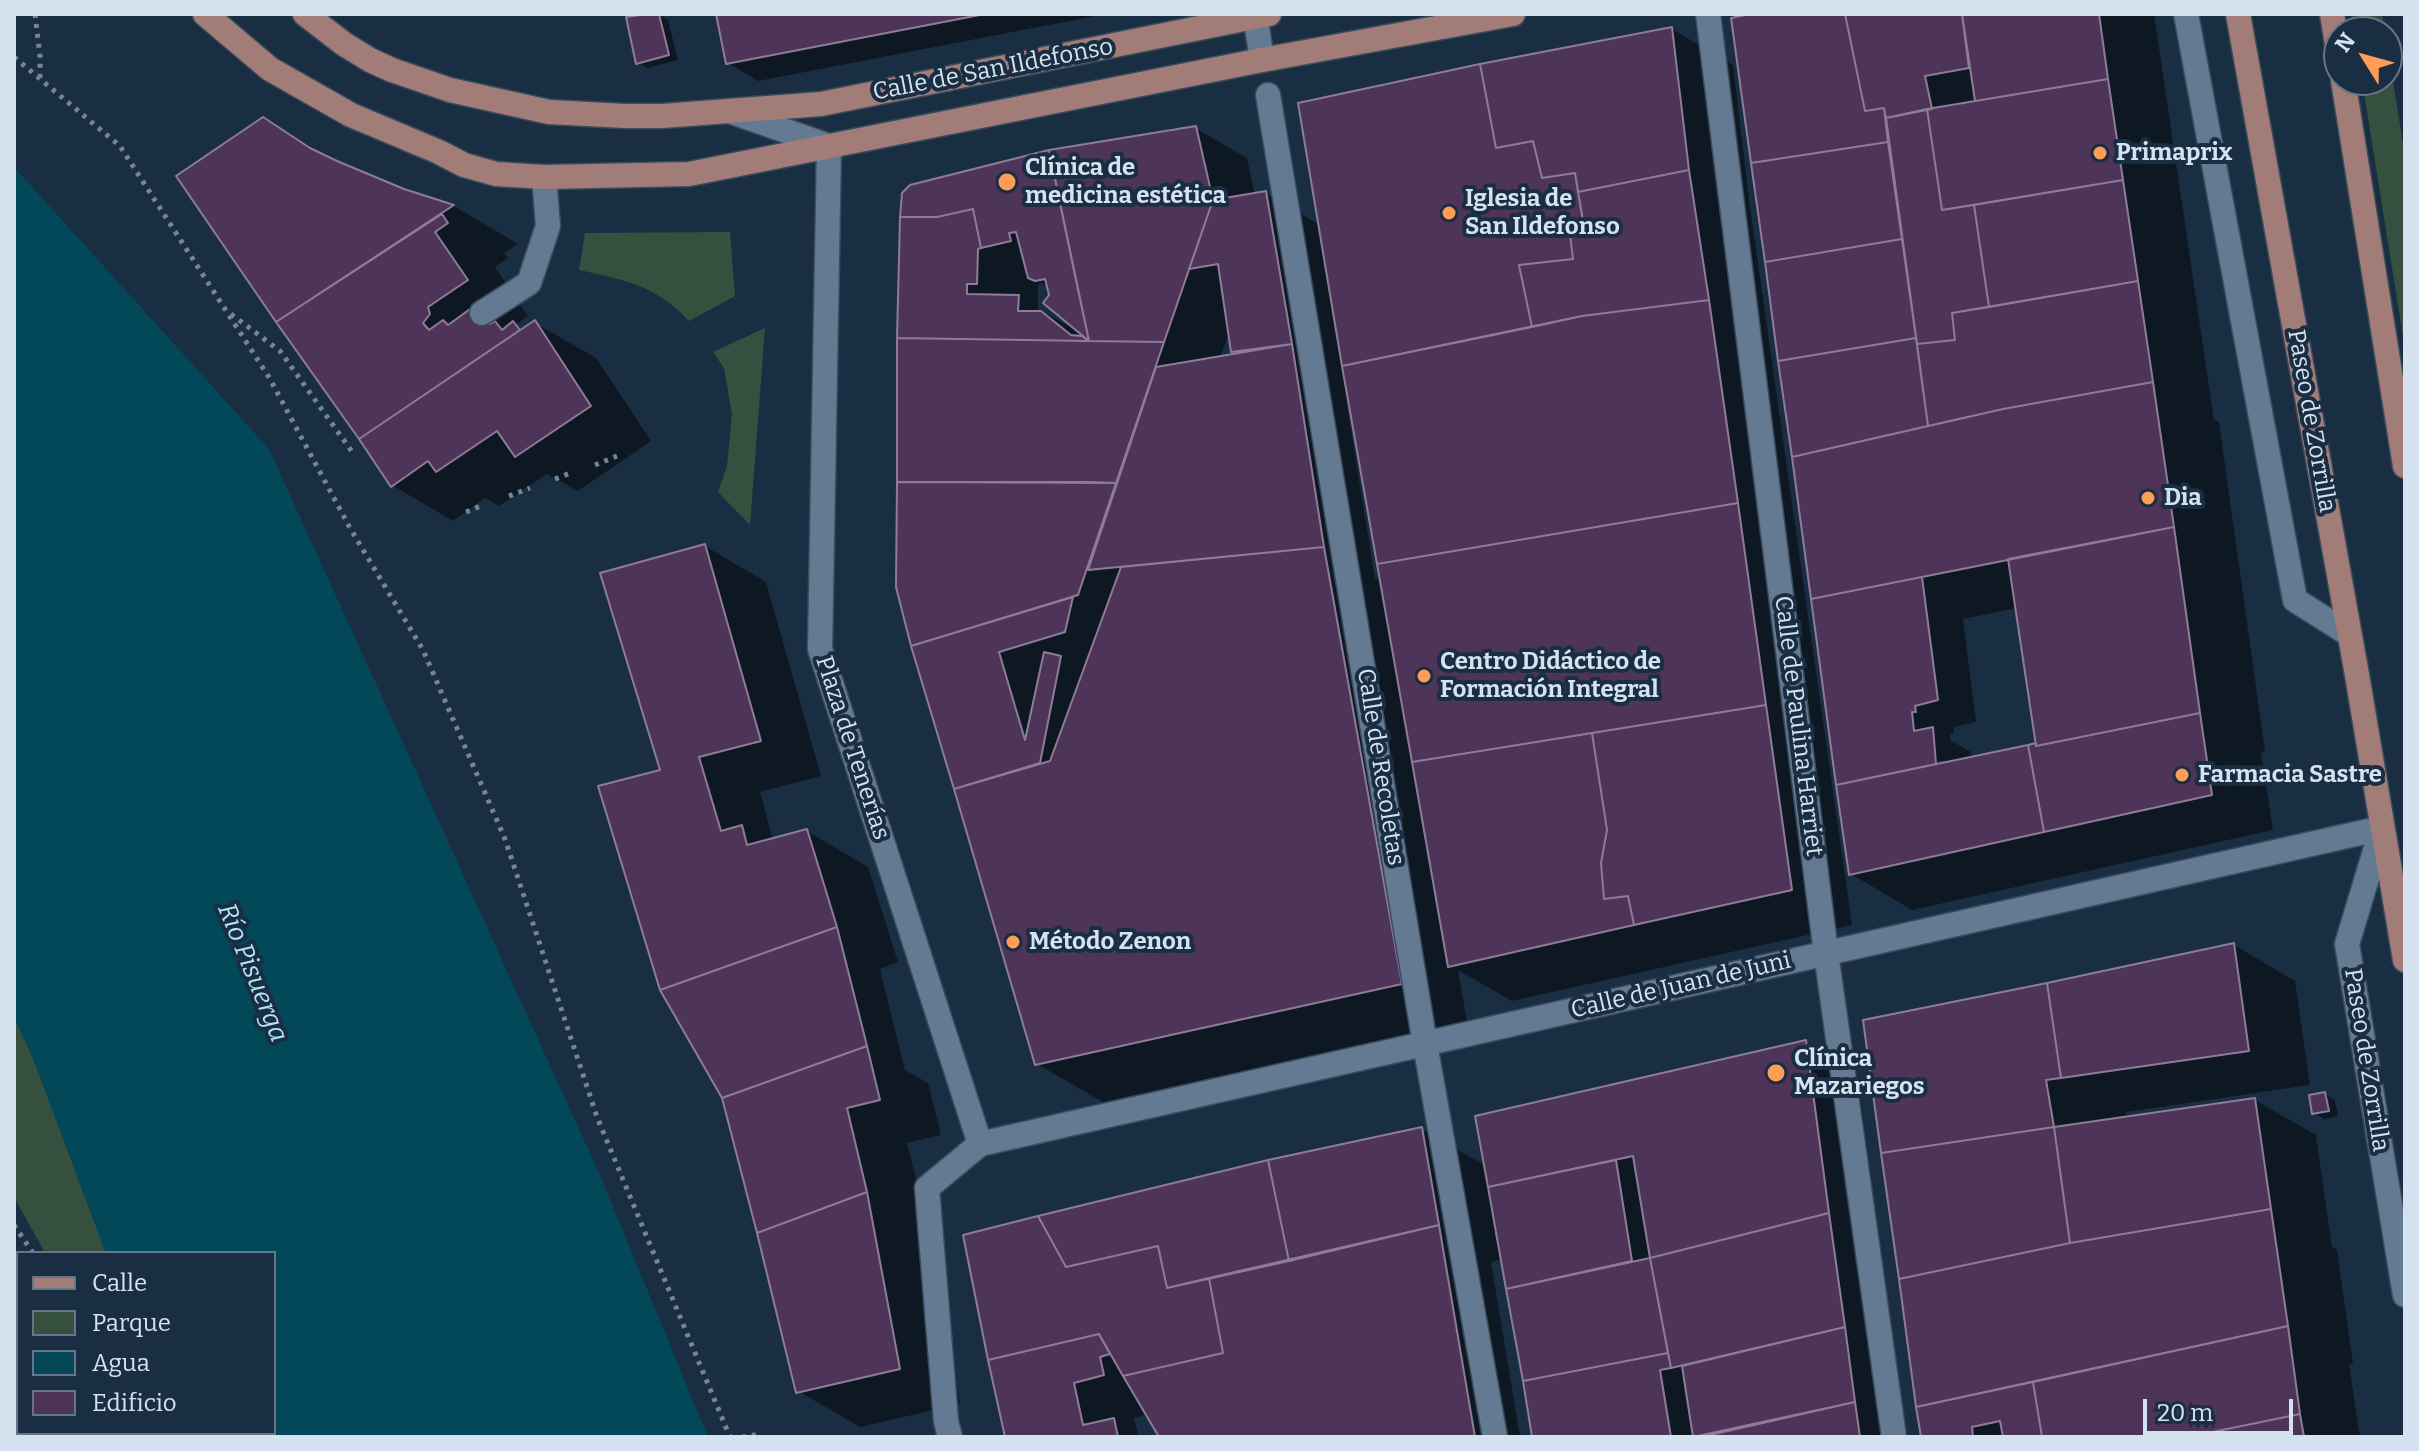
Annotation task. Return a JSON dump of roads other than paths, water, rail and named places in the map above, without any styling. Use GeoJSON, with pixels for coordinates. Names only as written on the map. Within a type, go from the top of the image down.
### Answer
{"type":"FeatureCollection","features":[{"type":"Feature","properties":{"kind":"main road","name":"Calle de San Ildefonso"},"geometry":{"type":"LineString","coordinates":[[205,14],[270,69],[351,115],[464,165],[496,174],[544,177],[689,174],[1262,60],[1513,14]]}},
{"type":"Feature","properties":{"kind":"main road","name":"Calle de San Ildefonso"},"geometry":{"type":"LineString","coordinates":[[305,14],[370,60],[484,99],[549,112],[662,116],[821,104],[1260,15]]}},
{"type":"Feature","properties":{"kind":"main road","name":"Paseo de Zorrilla"},"geometry":{"type":"LineString","coordinates":[[2238,14],[2349,634],[2394,828],[2405,960]]}},
{"type":"Feature","properties":{"kind":"main road"},"geometry":{"type":"LineString","coordinates":[[2346,96],[2405,466]]}},
{"type":"Feature","properties":{"kind":"street","name":"Calle de Paulina Harriet"},"geometry":{"type":"LineString","coordinates":[[1708,14],[1826,953],[1894,1437]]}},
{"type":"Feature","properties":{"kind":"street"},"geometry":{"type":"LineString","coordinates":[[2186,14],[2295,600],[2349,634]]}},
{"type":"Feature","properties":{"kind":"street","name":"Calle de San Ildefonso"},"geometry":{"type":"LineString","coordinates":[[1260,15],[1262,60]]}},
{"type":"Feature","properties":{"kind":"street","name":"Calle de Recoletas"},"geometry":{"type":"LineString","coordinates":[[1268,95],[1425,1044],[1495,1437]]}},
{"type":"Feature","properties":{"kind":"street","name":"Calle de San Ildefonso"},"geometry":{"type":"LineString","coordinates":[[729,111],[829,146]]}},
{"type":"Feature","properties":{"kind":"street","name":"Plaza de Tenerías"},"geometry":{"type":"LineString","coordinates":[[829,146],[820,649],[980,1144]]}},
{"type":"Feature","properties":{"kind":"street"},"geometry":{"type":"LineString","coordinates":[[482,313],[529,283],[548,226],[544,177]]}},
{"type":"Feature","properties":{"kind":"street","name":"Calle de Juan de Juni"},"geometry":{"type":"LineString","coordinates":[[980,1144],[2394,828]]}},
{"type":"Feature","properties":{"kind":"street","name":"Paseo de Zorrilla"},"geometry":{"type":"LineString","coordinates":[[2394,828],[2347,944],[2405,1295]]}},
{"type":"Feature","properties":{"kind":"street"},"geometry":{"type":"LineString","coordinates":[[950,1437],[946,1421],[927,1188],[980,1144]]}},
{"type":"Feature","properties":{"kind":"water","name":"Río Pisuerga"},"geometry":{"type":"Polygon","coordinates":[[[14,167],[269,449],[599,1173],[708,1437],[175,1437],[276,1435],[276,1251],[105,1251],[33,1058],[14,1017],[14,167]]]}},
{"type":"Feature","properties":{"kind":"place","name":"Primaprix"},"geometry":{"type":"Point","coordinates":[2100,153]}},
{"type":"Feature","properties":{"kind":"place","name":"Clínica de medicina estética"},"geometry":{"type":"Point","coordinates":[1007,182]}},
{"type":"Feature","properties":{"kind":"place","name":"Iglesia de San Ildefonso"},"geometry":{"type":"Point","coordinates":[1449,213]}},
{"type":"Feature","properties":{"kind":"place","name":"Dia"},"geometry":{"type":"Point","coordinates":[2148,498]}},
{"type":"Feature","properties":{"kind":"place","name":"Centro Didáctico de Formación Integral"},"geometry":{"type":"Point","coordinates":[1424,676]}},
{"type":"Feature","properties":{"kind":"place","name":"Farmacia Sastre"},"geometry":{"type":"Point","coordinates":[2182,775]}},
{"type":"Feature","properties":{"kind":"place","name":"Método Zenon"},"geometry":{"type":"Point","coordinates":[1013,942]}},
{"type":"Feature","properties":{"kind":"place","name":"Clínica Mazariegos"},"geometry":{"type":"Point","coordinates":[1776,1073]}}]}
